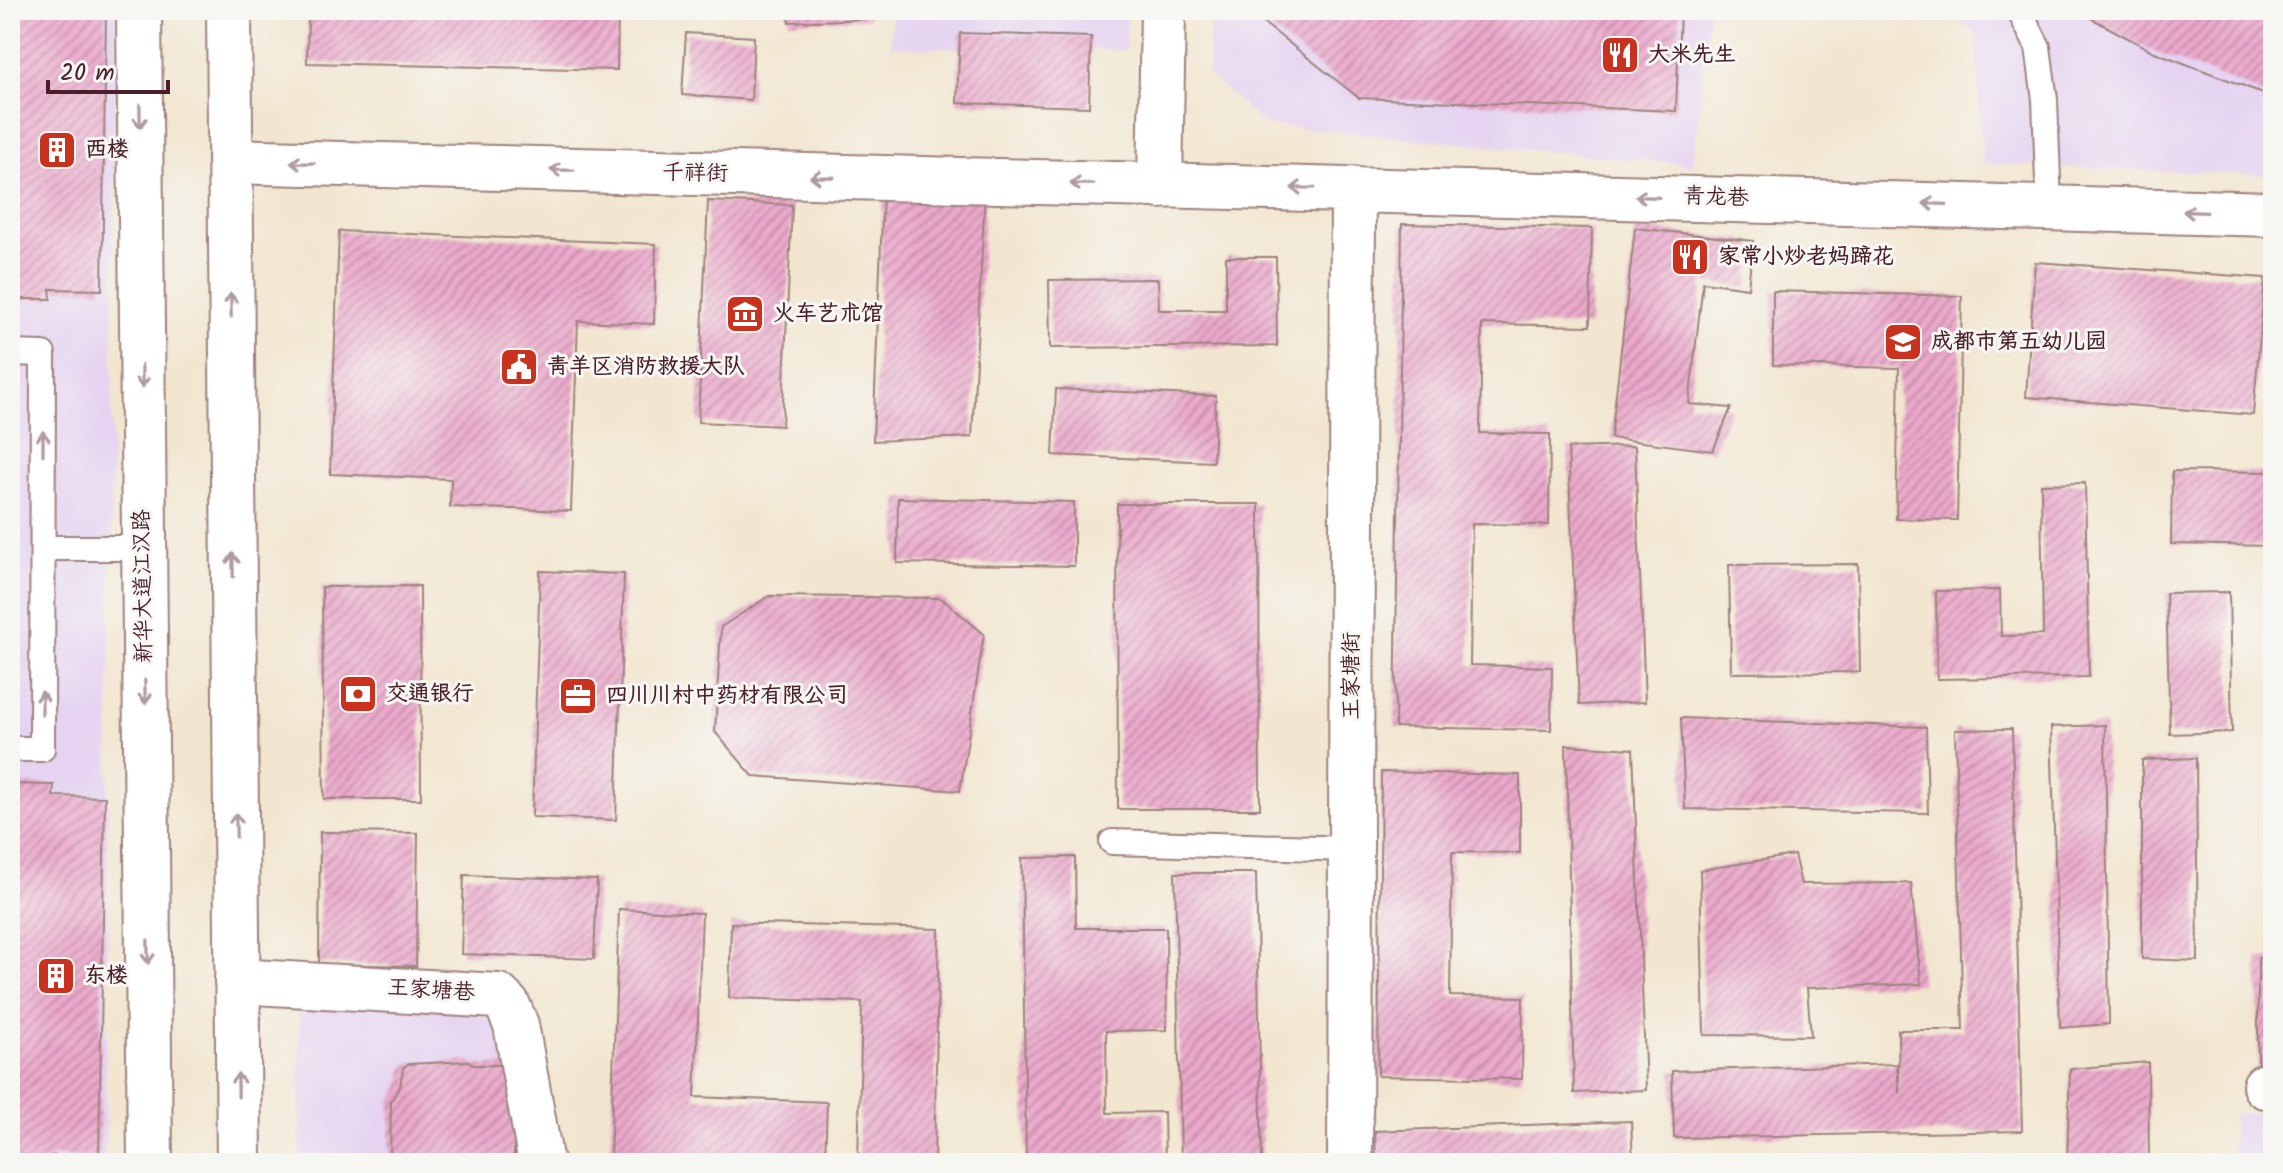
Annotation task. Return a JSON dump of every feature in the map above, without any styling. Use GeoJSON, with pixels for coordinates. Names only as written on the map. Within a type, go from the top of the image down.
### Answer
{"type":"FeatureCollection","features":[{"type":"Feature","properties":{"kind":"street","name":"新华大道江汉路"},"geometry":{"type":"LineString","coordinates":[[139,10],[150,1163]]}},
{"type":"Feature","properties":{"kind":"street"},"geometry":{"type":"LineString","coordinates":[[229,10],[239,1163]]}},
{"type":"Feature","properties":{"kind":"street"},"geometry":{"type":"LineString","coordinates":[[1160,186],[1163,10]]}},
{"type":"Feature","properties":{"kind":"street","name":"千祥街"},"geometry":{"type":"LineString","coordinates":[[230,161],[1160,186]]}},
{"type":"Feature","properties":{"kind":"street","name":"青龙巷"},"geometry":{"type":"LineString","coordinates":[[1160,186],[2273,214]]}},
{"type":"Feature","properties":{"kind":"street","name":"王家塘街"},"geometry":{"type":"LineString","coordinates":[[1350,1163],[1353,189]]}},
{"type":"Feature","properties":{"kind":"street","name":"王家塘巷"},"geometry":{"type":"LineString","coordinates":[[237,981],[498,996],[508,1006],[516,1025],[541,1163]]}},
{"type":"Feature","properties":{"kind":"lane"},"geometry":{"type":"LineString","coordinates":[[2019,10],[2038,47],[2040,60],[2045,100],[2049,208]]}},
{"type":"Feature","properties":{"kind":"lane"},"geometry":{"type":"LineString","coordinates":[[10,353],[43,354],[42,749],[10,749]]}},
{"type":"Feature","properties":{"kind":"lane"},"geometry":{"type":"LineString","coordinates":[[43,548],[144,548]]}},
{"type":"Feature","properties":{"kind":"lane"},"geometry":{"type":"LineString","coordinates":[[1112,842],[1351,849]]}},
{"type":"Feature","properties":{"kind":"shaded area"},"geometry":{"type":"Polygon","coordinates":[[[10,10],[116,10],[105,1163],[10,1163],[10,10]]]}},
{"type":"Feature","properties":{"kind":"shaded area"},"geometry":{"type":"Polygon","coordinates":[[[892,10],[1127,10],[1126,50],[891,47],[892,10]]]}},
{"type":"Feature","properties":{"kind":"shaded area"},"geometry":{"type":"Polygon","coordinates":[[[1210,10],[1709,10],[1693,165],[1266,125],[1208,75],[1210,10]]]}},
{"type":"Feature","properties":{"kind":"shaded area"},"geometry":{"type":"Polygon","coordinates":[[[1944,10],[2273,10],[2273,175],[1982,164],[1976,33],[1944,10]]]}},
{"type":"Feature","properties":{"kind":"shaded area"},"geometry":{"type":"Polygon","coordinates":[[[299,1004],[476,1009],[497,1022],[532,1163],[300,1163],[299,1004]]]}},
{"type":"Feature","properties":{"kind":"shaded area"},"geometry":{"type":"Polygon","coordinates":[[[2273,1113],[2273,1163],[2232,1163],[2232,1114],[2273,1113]]]}},
{"type":"Feature","properties":{"kind":"building","name":"西楼"},"geometry":{"type":"Polygon","coordinates":[[[10,10],[106,10],[102,290],[50,289],[51,299],[10,299],[10,10]]]}},
{"type":"Feature","properties":{"kind":"building"},"geometry":{"type":"Polygon","coordinates":[[[308,10],[618,10],[617,70],[307,63],[308,10]]]}},
{"type":"Feature","properties":{"kind":"building"},"geometry":{"type":"Polygon","coordinates":[[[788,10],[868,10],[869,19],[789,22],[788,10]]]}},
{"type":"Feature","properties":{"kind":"building"},"geometry":{"type":"Polygon","coordinates":[[[1260,10],[1680,10],[1676,111],[1359,98],[1260,20],[1260,10]]]}},
{"type":"Feature","properties":{"kind":"building"},"geometry":{"type":"Polygon","coordinates":[[[2076,10],[2273,10],[2273,97],[2152,51],[2076,10]]]}},
{"type":"Feature","properties":{"kind":"building"},"geometry":{"type":"Polygon","coordinates":[[[686,33],[754,37],[751,100],[682,95],[686,33]]]}},
{"type":"Feature","properties":{"kind":"building"},"geometry":{"type":"Polygon","coordinates":[[[960,33],[1091,37],[1089,107],[957,103],[960,33]]]}},
{"type":"Feature","properties":{"kind":"building"},"geometry":{"type":"Polygon","coordinates":[[[883,193],[985,193],[972,437],[873,441],[883,193]]]}},
{"type":"Feature","properties":{"kind":"building","name":"火车艺术馆"},"geometry":{"type":"Polygon","coordinates":[[[708,201],[792,205],[782,426],[698,422],[708,201]]]}},
{"type":"Feature","properties":{"kind":"building"},"geometry":{"type":"Polygon","coordinates":[[[1402,224],[1592,228],[1590,326],[1482,324],[1480,433],[1550,434],[1549,525],[1472,524],[1470,665],[1552,667],[1551,730],[1395,727],[1402,224]]]}},
{"type":"Feature","properties":{"kind":"building"},"geometry":{"type":"Polygon","coordinates":[[[1635,228],[1753,241],[1748,288],[1703,282],[1689,404],[1731,408],[1713,451],[1611,438],[1635,228]]]}},
{"type":"Feature","properties":{"kind":"building"},"geometry":{"type":"Polygon","coordinates":[[[339,231],[656,244],[654,324],[578,321],[571,511],[450,507],[451,479],[330,474],[339,231]]]}},
{"type":"Feature","properties":{"kind":"building"},"geometry":{"type":"Polygon","coordinates":[[[1226,257],[1276,257],[1277,346],[1050,348],[1049,280],[1158,279],[1159,310],[1226,310],[1226,257]]]}},
{"type":"Feature","properties":{"kind":"building"},"geometry":{"type":"Polygon","coordinates":[[[2035,262],[2265,278],[2253,415],[2026,397],[2035,262]]]}},
{"type":"Feature","properties":{"kind":"building"},"geometry":{"type":"Polygon","coordinates":[[[1773,291],[1962,296],[1957,520],[1896,519],[1899,368],[1773,365],[1773,291]]]}},
{"type":"Feature","properties":{"kind":"building"},"geometry":{"type":"Polygon","coordinates":[[[1056,389],[1216,396],[1213,462],[1053,455],[1056,389]]]}},
{"type":"Feature","properties":{"kind":"building"},"geometry":{"type":"Polygon","coordinates":[[[1635,446],[1645,702],[1579,705],[1568,448],[1635,446]]]}},
{"type":"Feature","properties":{"kind":"building"},"geometry":{"type":"Polygon","coordinates":[[[2172,471],[2273,472],[2273,546],[2171,544],[2172,471]]]}},
{"type":"Feature","properties":{"kind":"building"},"geometry":{"type":"Polygon","coordinates":[[[2085,483],[2089,677],[1937,679],[1936,591],[2000,590],[2001,636],[2043,635],[2041,484],[2085,483]]]}},
{"type":"Feature","properties":{"kind":"building"},"geometry":{"type":"Polygon","coordinates":[[[898,498],[1074,502],[1074,566],[897,563],[898,498]]]}},
{"type":"Feature","properties":{"kind":"building"},"geometry":{"type":"Polygon","coordinates":[[[1117,504],[1259,504],[1260,809],[1118,809],[1117,504]]]}},
{"type":"Feature","properties":{"kind":"building"},"geometry":{"type":"Polygon","coordinates":[[[1858,564],[1860,672],[1731,673],[1729,565],[1858,564]]]}},
{"type":"Feature","properties":{"kind":"building","name":"四川川村中药材有限公司"},"geometry":{"type":"Polygon","coordinates":[[[540,571],[624,574],[616,820],[532,817],[540,571]]]}},
{"type":"Feature","properties":{"kind":"building"},"geometry":{"type":"Polygon","coordinates":[[[420,586],[421,799],[324,799],[322,587],[420,586]]]}},
{"type":"Feature","properties":{"kind":"building"},"geometry":{"type":"Polygon","coordinates":[[[2229,592],[2232,732],[2170,734],[2166,593],[2229,592]]]}},
{"type":"Feature","properties":{"kind":"building"},"geometry":{"type":"Polygon","coordinates":[[[769,596],[941,598],[984,634],[960,791],[753,776],[715,732],[721,627],[769,596]]]}},
{"type":"Feature","properties":{"kind":"building"},"geometry":{"type":"Polygon","coordinates":[[[1681,718],[1926,727],[1928,813],[1685,809],[1681,718]]]}},
{"type":"Feature","properties":{"kind":"building"},"geometry":{"type":"Polygon","coordinates":[[[2105,725],[2109,1024],[2060,1028],[2051,727],[2105,725]]]}},
{"type":"Feature","properties":{"kind":"building"},"geometry":{"type":"Polygon","coordinates":[[[2012,729],[2022,1131],[1674,1138],[1672,1071],[1897,1064],[1899,1093],[1898,1030],[1963,1030],[1955,730],[2012,729]]]}},
{"type":"Feature","properties":{"kind":"building"},"geometry":{"type":"Polygon","coordinates":[[[1566,745],[1633,749],[1646,1090],[1574,1093],[1566,745]]]}},
{"type":"Feature","properties":{"kind":"building"},"geometry":{"type":"Polygon","coordinates":[[[2196,758],[2198,961],[2142,959],[2142,760],[2196,758]]]}},
{"type":"Feature","properties":{"kind":"building"},"geometry":{"type":"Polygon","coordinates":[[[1381,772],[1520,775],[1520,853],[1452,852],[1450,996],[1523,997],[1522,1079],[1378,1076],[1381,772]]]}},
{"type":"Feature","properties":{"kind":"building","name":"东楼"},"geometry":{"type":"Polygon","coordinates":[[[10,784],[54,785],[53,796],[105,797],[99,1157],[52,1156],[52,1163],[10,1163],[10,784]]]}},
{"type":"Feature","properties":{"kind":"building"},"geometry":{"type":"Polygon","coordinates":[[[320,832],[418,833],[416,966],[319,964],[320,832]]]}},
{"type":"Feature","properties":{"kind":"building"},"geometry":{"type":"Polygon","coordinates":[[[1794,855],[1801,884],[1911,883],[1921,984],[1807,988],[1811,1036],[1704,1035],[1700,870],[1794,855]]]}},
{"type":"Feature","properties":{"kind":"building"},"geometry":{"type":"Polygon","coordinates":[[[1075,857],[1076,928],[1166,928],[1167,1030],[1106,1031],[1107,1113],[1164,1112],[1165,1163],[1026,1163],[1022,858],[1075,857]]]}},
{"type":"Feature","properties":{"kind":"building"},"geometry":{"type":"Polygon","coordinates":[[[1175,873],[1256,873],[1262,1163],[1181,1163],[1175,873]]]}},
{"type":"Feature","properties":{"kind":"building"},"geometry":{"type":"Polygon","coordinates":[[[464,875],[597,880],[594,959],[461,954],[464,875]]]}},
{"type":"Feature","properties":{"kind":"building"},"geometry":{"type":"Polygon","coordinates":[[[619,909],[702,913],[695,1097],[827,1102],[825,1163],[610,1160],[619,909]]]}},
{"type":"Feature","properties":{"kind":"building"},"geometry":{"type":"Polygon","coordinates":[[[731,923],[939,929],[934,1163],[858,1163],[862,1002],[729,998],[731,923]]]}},
{"type":"Feature","properties":{"kind":"building"},"geometry":{"type":"Polygon","coordinates":[[[2258,958],[2273,958],[2273,1068],[2258,1068],[2258,958]]]}},
{"type":"Feature","properties":{"kind":"building"},"geometry":{"type":"Polygon","coordinates":[[[469,1061],[473,1065],[505,1065],[514,1070],[514,1163],[390,1163],[391,1101],[400,1087],[403,1068],[408,1064],[469,1061]]]}},
{"type":"Feature","properties":{"kind":"building"},"geometry":{"type":"Polygon","coordinates":[[[2148,1062],[2149,1163],[2067,1163],[2070,1069],[2148,1062]]]}},
{"type":"Feature","properties":{"kind":"building"},"geometry":{"type":"Polygon","coordinates":[[[1631,1121],[1633,1163],[1376,1163],[1375,1131],[1631,1121]]]}},
{"type":"Feature","properties":{"kind":"place","name":"大米先生"},"geometry":{"type":"Point","coordinates":[1620,55]}},
{"type":"Feature","properties":{"kind":"place","name":"西楼"},"geometry":{"type":"Point","coordinates":[57,150]}},
{"type":"Feature","properties":{"kind":"place","name":"家常小炒老妈蹄花"},"geometry":{"type":"Point","coordinates":[1690,257]}},
{"type":"Feature","properties":{"kind":"place","name":"火车艺术馆"},"geometry":{"type":"Point","coordinates":[745,314]}},
{"type":"Feature","properties":{"kind":"place","name":"成都市第五幼儿园"},"geometry":{"type":"Point","coordinates":[1903,342]}},
{"type":"Feature","properties":{"kind":"place","name":"青羊区消防救援大队"},"geometry":{"type":"Point","coordinates":[519,367]}},
{"type":"Feature","properties":{"kind":"place","name":"交通银行"},"geometry":{"type":"Point","coordinates":[358,694]}},
{"type":"Feature","properties":{"kind":"place","name":"四川川村中药材有限公司"},"geometry":{"type":"Point","coordinates":[578,696]}},
{"type":"Feature","properties":{"kind":"place","name":"东楼"},"geometry":{"type":"Point","coordinates":[56,976]}}]}
